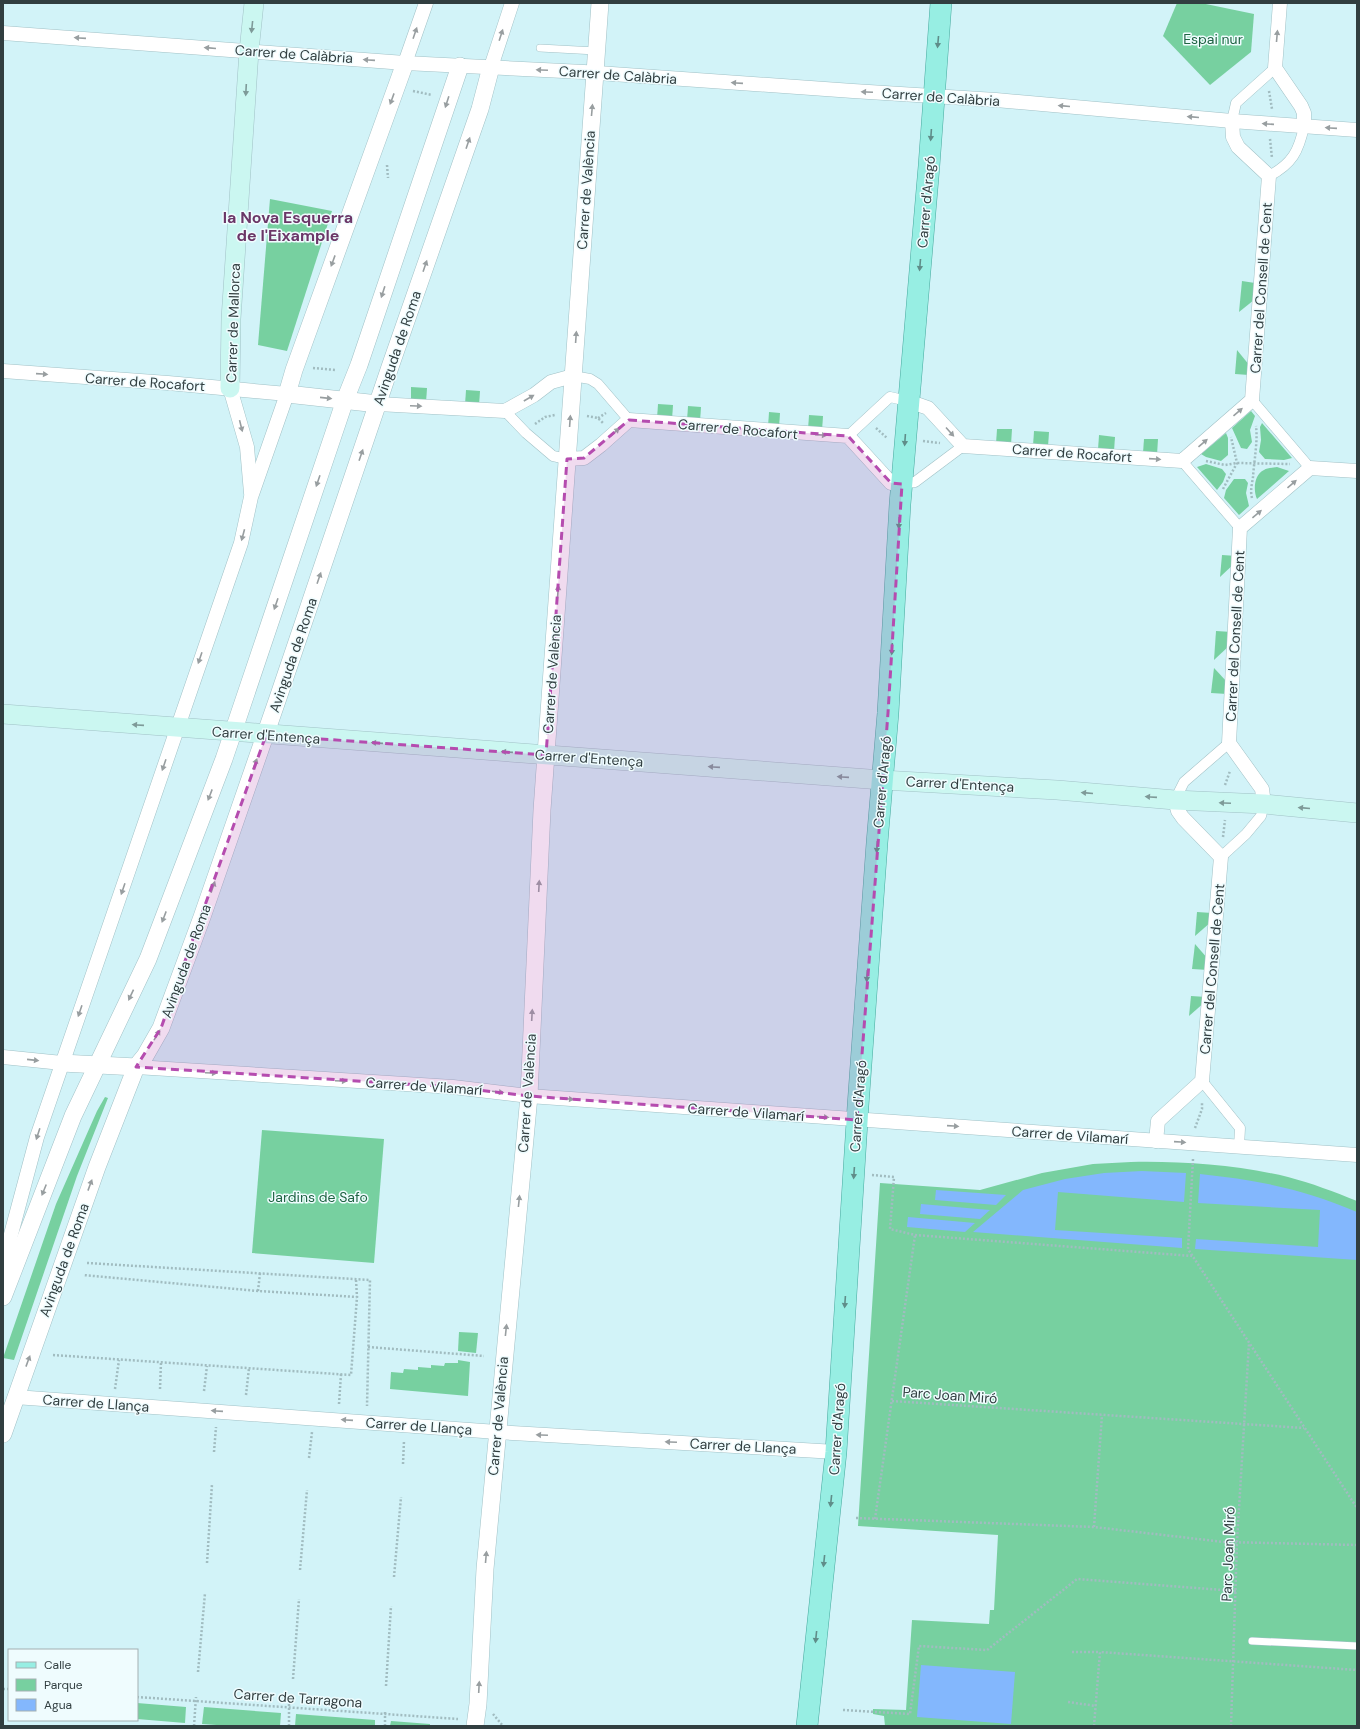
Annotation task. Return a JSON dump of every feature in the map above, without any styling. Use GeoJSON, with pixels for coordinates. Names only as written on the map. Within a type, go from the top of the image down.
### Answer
{"type":"FeatureCollection","features":[{"type":"Feature","properties":{"kind":"main road","name":"Carrer de Mallorca"},"geometry":{"type":"LineString","coordinates":[[230,388],[231,319],[249,52],[254,3]]}},
{"type":"Feature","properties":{"kind":"main road","name":"Carrer d'Aragó"},"geometry":{"type":"LineString","coordinates":[[807,1726],[836,1452],[857,1120],[888,713],[908,401],[941,3]]}},
{"type":"Feature","properties":{"kind":"main road","name":"Carrer d'Entença"},"geometry":{"type":"LineString","coordinates":[[3,714],[882,780],[1057,790],[1175,800],[1263,797],[1357,812]]}},
{"type":"Feature","properties":{"kind":"street"},"geometry":{"type":"LineString","coordinates":[[3,1290],[10,1238],[37,1137],[176,728],[241,543],[251,497],[294,370],[426,3]]}},
{"type":"Feature","properties":{"kind":"street","name":"Avinguda de Roma"},"geometry":{"type":"LineString","coordinates":[[3,1434],[9,1396],[97,1167],[136,1067],[145,1056],[161,1028],[202,917],[480,109],[491,67],[512,3]]}},
{"type":"Feature","properties":{"kind":"street","name":"Carrer de València"},"geometry":{"type":"LineString","coordinates":[[475,1726],[478,1704],[485,1569],[529,1096],[546,755],[600,3]]}},
{"type":"Feature","properties":{"kind":"street"},"geometry":{"type":"LineString","coordinates":[[1275,68],[1236,102],[1232,121],[1233,137],[1238,148],[1269,176],[1279,171],[1292,159],[1301,140],[1304,126],[1304,113],[1301,106],[1275,68],[1280,3]]}},
{"type":"Feature","properties":{"kind":"street","name":"Carrer de Calàbria"},"geometry":{"type":"LineString","coordinates":[[3,33],[405,63],[595,73],[996,100],[1232,121],[1357,130]]}},
{"type":"Feature","properties":{"kind":"street"},"geometry":{"type":"LineString","coordinates":[[3,1297],[73,1116],[148,959],[233,732],[460,66]]}},
{"type":"Feature","properties":{"kind":"street","name":"Carrer del Consell de Cent"},"geometry":{"type":"LineString","coordinates":[[1252,400],[1269,176]]}},
{"type":"Feature","properties":{"kind":"street","name":"Carrer de Rocafort"},"geometry":{"type":"LineString","coordinates":[[3,372],[230,388],[287,394]]}},
{"type":"Feature","properties":{"kind":"street"},"geometry":{"type":"LineString","coordinates":[[287,394],[378,404],[505,411],[534,395],[551,382],[573,376],[590,379],[598,384],[629,420],[584,458],[568,459],[553,456],[505,411]]}},
{"type":"Feature","properties":{"kind":"street","name":"Carrer de Mallorca"},"geometry":{"type":"LineString","coordinates":[[230,388],[246,447],[251,497]]}},
{"type":"Feature","properties":{"kind":"street"},"geometry":{"type":"LineString","coordinates":[[890,396],[908,401],[928,408],[963,446],[915,482],[891,484],[848,436],[890,396]]}},
{"type":"Feature","properties":{"kind":"street"},"geometry":{"type":"LineString","coordinates":[[1310,468],[1252,400],[1182,461],[1240,528],[1310,468],[1357,471]]}},
{"type":"Feature","properties":{"kind":"street","name":"Carrer de Rocafort"},"geometry":{"type":"LineString","coordinates":[[629,420],[848,436]]}},
{"type":"Feature","properties":{"kind":"street","name":"Carrer de Rocafort"},"geometry":{"type":"LineString","coordinates":[[963,446],[1182,461]]}},
{"type":"Feature","properties":{"kind":"street","name":"Carrer del Consell de Cent"},"geometry":{"type":"LineString","coordinates":[[1229,743],[1240,528]]}},
{"type":"Feature","properties":{"kind":"street"},"geometry":{"type":"LineString","coordinates":[[1229,743],[1263,797],[1261,816],[1246,834],[1221,857],[1178,812],[1175,800],[1184,782],[1229,743]]}},
{"type":"Feature","properties":{"kind":"street","name":"Carrer del Consell de Cent"},"geometry":{"type":"LineString","coordinates":[[1202,1081],[1221,857]]}},
{"type":"Feature","properties":{"kind":"street"},"geometry":{"type":"LineString","coordinates":[[3,1057],[62,1063],[136,1067]]}},
{"type":"Feature","properties":{"kind":"street","name":"Carrer de Vilamarí"},"geometry":{"type":"LineString","coordinates":[[136,1067],[453,1087],[529,1096],[1357,1155]]}},
{"type":"Feature","properties":{"kind":"street"},"geometry":{"type":"LineString","coordinates":[[1156,1141],[1158,1122],[1202,1081],[1240,1128],[1238,1147]]}},
{"type":"Feature","properties":{"kind":"street","name":"Carrer de Llança"},"geometry":{"type":"LineString","coordinates":[[9,1396],[497,1432],[836,1452]]}},
{"type":"Feature","properties":{"kind":"lane"},"geometry":{"type":"LineString","coordinates":[[540,48],[596,51]]}},
{"type":"Feature","properties":{"kind":"lane"},"geometry":{"type":"LineString","coordinates":[[1252,1641],[1357,1646]]}},
{"type":"Feature","properties":{"kind":"path"},"geometry":{"type":"LineString","coordinates":[[411,91],[432,95]]}},
{"type":"Feature","properties":{"kind":"path"},"geometry":{"type":"LineString","coordinates":[[387,159],[388,178]]}},
{"type":"Feature","properties":{"kind":"path"},"geometry":{"type":"LineString","coordinates":[[313,368],[336,370]]}},
{"type":"Feature","properties":{"kind":"path"},"geometry":{"type":"LineString","coordinates":[[1253,477],[1253,464],[1258,438],[1256,424],[1263,413]]}},
{"type":"Feature","properties":{"kind":"path"},"geometry":{"type":"LineString","coordinates":[[526,432],[545,417],[556,415]]}},
{"type":"Feature","properties":{"kind":"path"},"geometry":{"type":"LineString","coordinates":[[580,416],[598,418],[614,434]]}},
{"type":"Feature","properties":{"kind":"path"},"geometry":{"type":"LineString","coordinates":[[1215,499],[1223,489],[1237,463],[1231,437],[1224,425]]}},
{"type":"Feature","properties":{"kind":"path"},"geometry":{"type":"LineString","coordinates":[[1182,461],[1193,462],[1203,460],[1225,465],[1237,463],[1297,464],[1310,468]]}},
{"type":"Feature","properties":{"kind":"path"},"geometry":{"type":"LineString","coordinates":[[1195,1128],[1196,1124]]}},
{"type":"Feature","properties":{"kind":"path"},"geometry":{"type":"LineString","coordinates":[[1194,1156],[1188,1248],[1357,1508]]}},
{"type":"Feature","properties":{"kind":"path"},"geometry":{"type":"LineString","coordinates":[[872,1175],[894,1177],[890,1229],[915,1235],[1192,1256]]}},
{"type":"Feature","properties":{"kind":"path","name":"Parc Joan Miró"},"geometry":{"type":"LineString","coordinates":[[915,1235],[892,1401],[1304,1428]]}},
{"type":"Feature","properties":{"kind":"path"},"geometry":{"type":"LineString","coordinates":[[87,1263],[370,1280],[367,1406]]}},
{"type":"Feature","properties":{"kind":"path"},"geometry":{"type":"LineString","coordinates":[[258,1291],[260,1273]]}},
{"type":"Feature","properties":{"kind":"path"},"geometry":{"type":"LineString","coordinates":[[83,1275],[258,1291],[357,1297]]}},
{"type":"Feature","properties":{"kind":"path"},"geometry":{"type":"LineString","coordinates":[[53,1355],[351,1375],[357,1297],[356,1280]]}},
{"type":"Feature","properties":{"kind":"path","name":"Parc Joan Miró"},"geometry":{"type":"LineString","coordinates":[[1231,1726],[1237,1542],[1249,1343]]}},
{"type":"Feature","properties":{"kind":"path"},"geometry":{"type":"LineString","coordinates":[[368,1347],[484,1356]]}},
{"type":"Feature","properties":{"kind":"path"},"geometry":{"type":"LineString","coordinates":[[115,1389],[119,1360]]}},
{"type":"Feature","properties":{"kind":"path"},"geometry":{"type":"LineString","coordinates":[[160,1389],[161,1362]]}},
{"type":"Feature","properties":{"kind":"path"},"geometry":{"type":"LineString","coordinates":[[204,1391],[207,1366]]}},
{"type":"Feature","properties":{"kind":"path"},"geometry":{"type":"LineString","coordinates":[[246,1395],[249,1368]]}},
{"type":"Feature","properties":{"kind":"path"},"geometry":{"type":"LineString","coordinates":[[339,1404],[341,1374]]}},
{"type":"Feature","properties":{"kind":"path"},"geometry":{"type":"LineString","coordinates":[[875,1519],[892,1401]]}},
{"type":"Feature","properties":{"kind":"path"},"geometry":{"type":"LineString","coordinates":[[1094,1527],[1102,1415]]}},
{"type":"Feature","properties":{"kind":"path"},"geometry":{"type":"LineString","coordinates":[[214,1452],[216,1424]]}},
{"type":"Feature","properties":{"kind":"path"},"geometry":{"type":"LineString","coordinates":[[310,1458],[313,1430]]}},
{"type":"Feature","properties":{"kind":"path"},"geometry":{"type":"LineString","coordinates":[[403,1464],[405,1436]]}},
{"type":"Feature","properties":{"kind":"path"},"geometry":{"type":"LineString","coordinates":[[207,1563],[212,1484]]}},
{"type":"Feature","properties":{"kind":"path"},"geometry":{"type":"LineString","coordinates":[[300,1570],[307,1490]]}},
{"type":"Feature","properties":{"kind":"path"},"geometry":{"type":"LineString","coordinates":[[394,1576],[401,1497]]}},
{"type":"Feature","properties":{"kind":"path","name":"Parc Joan Miró"},"geometry":{"type":"LineString","coordinates":[[856,1518],[1094,1527],[1224,1542],[1357,1545]]}},
{"type":"Feature","properties":{"kind":"path"},"geometry":{"type":"LineString","coordinates":[[843,1710],[910,1714],[919,1646],[987,1650],[1077,1579],[1189,1586],[1236,1591]]}},
{"type":"Feature","properties":{"kind":"path"},"geometry":{"type":"LineString","coordinates":[[198,1672],[205,1593]]}},
{"type":"Feature","properties":{"kind":"path"},"geometry":{"type":"LineString","coordinates":[[293,1679],[299,1599]]}},
{"type":"Feature","properties":{"kind":"path"},"geometry":{"type":"LineString","coordinates":[[386,1686],[391,1606]]}},
{"type":"Feature","properties":{"kind":"path"},"geometry":{"type":"LineString","coordinates":[[1072,1652],[1100,1652],[1234,1660],[1357,1670]]}},
{"type":"Feature","properties":{"kind":"path"},"geometry":{"type":"LineString","coordinates":[[1094,1726],[1100,1652]]}},
{"type":"Feature","properties":{"kind":"path","name":"Carrer de Tarragona"},"geometry":{"type":"LineString","coordinates":[[138,1697],[385,1712],[458,1718]]}},
{"type":"Feature","properties":{"kind":"path"},"geometry":{"type":"LineString","coordinates":[[194,1726],[196,1697]]}},
{"type":"Feature","properties":{"kind":"path"},"geometry":{"type":"LineString","coordinates":[[1068,1702],[1096,1706]]}},
{"type":"Feature","properties":{"kind":"path"},"geometry":{"type":"LineString","coordinates":[[289,1706],[289,1726]]}},
{"type":"Feature","properties":{"kind":"path"},"geometry":{"type":"LineString","coordinates":[[385,1712],[385,1726]]}},
{"type":"Feature","properties":{"kind":"path"},"geometry":{"type":"LineString","coordinates":[[493,1714],[503,1726]]}},
{"type":"Feature","properties":{"kind":"highlighted area"},"geometry":{"type":"Polygon","coordinates":[[[629,420],[848,436],[891,483],[902,484],[888,713],[857,1120],[529,1096],[453,1087],[136,1067],[161,1028],[266,735],[546,755],[567,459],[584,458],[629,420]]]}},
{"type":"Feature","properties":{"kind":"green space","name":"Espai nur"},"geometry":{"type":"Polygon","coordinates":[[[1177,3],[1201,3],[1254,14],[1251,52],[1210,85],[1163,36],[1177,3]]]}},
{"type":"Feature","properties":{"kind":"green space"},"geometry":{"type":"Polygon","coordinates":[[[270,199],[332,211],[287,351],[258,345],[270,199]]]}},
{"type":"Feature","properties":{"kind":"green space"},"geometry":{"type":"Polygon","coordinates":[[[1242,281],[1255,283],[1254,300],[1239,312],[1242,281]]]}},
{"type":"Feature","properties":{"kind":"green space"},"geometry":{"type":"Polygon","coordinates":[[[1237,350],[1250,366],[1249,375],[1235,374],[1237,350]]]}},
{"type":"Feature","properties":{"kind":"green space"},"geometry":{"type":"Polygon","coordinates":[[[411,387],[427,388],[426,403],[411,402],[411,387]]]}},
{"type":"Feature","properties":{"kind":"green space"},"geometry":{"type":"Polygon","coordinates":[[[466,390],[480,391],[479,406],[465,405],[466,390]]]}},
{"type":"Feature","properties":{"kind":"green space"},"geometry":{"type":"Polygon","coordinates":[[[658,404],[673,405],[672,420],[657,419],[658,404]]]}},
{"type":"Feature","properties":{"kind":"green space"},"geometry":{"type":"Polygon","coordinates":[[[688,406],[701,407],[700,422],[687,421],[688,406]]]}},
{"type":"Feature","properties":{"kind":"green space"},"geometry":{"type":"Polygon","coordinates":[[[1251,411],[1255,416],[1250,430],[1252,442],[1247,449],[1241,448],[1232,428],[1251,411]]]}},
{"type":"Feature","properties":{"kind":"green space"},"geometry":{"type":"Polygon","coordinates":[[[769,412],[780,413],[779,428],[768,427],[769,412]]]}},
{"type":"Feature","properties":{"kind":"green space"},"geometry":{"type":"Polygon","coordinates":[[[809,415],[823,416],[822,431],[808,430],[809,415]]]}},
{"type":"Feature","properties":{"kind":"green space"},"geometry":{"type":"Polygon","coordinates":[[[1262,423],[1292,458],[1284,460],[1265,459],[1259,452],[1261,440],[1260,427],[1262,423]]]}},
{"type":"Feature","properties":{"kind":"green space"},"geometry":{"type":"Polygon","coordinates":[[[997,429],[1012,429],[1011,445],[996,444],[997,429]]]}},
{"type":"Feature","properties":{"kind":"green space"},"geometry":{"type":"Polygon","coordinates":[[[1034,431],[1049,432],[1048,447],[1033,446],[1034,431]]]}},
{"type":"Feature","properties":{"kind":"green space"},"geometry":{"type":"Polygon","coordinates":[[[1226,433],[1228,438],[1228,455],[1221,461],[1201,454],[1226,433]]]}},
{"type":"Feature","properties":{"kind":"green space"},"geometry":{"type":"Polygon","coordinates":[[[1099,435],[1115,437],[1114,451],[1098,450],[1099,435]]]}},
{"type":"Feature","properties":{"kind":"green space"},"geometry":{"type":"Polygon","coordinates":[[[1144,439],[1158,439],[1157,455],[1143,453],[1144,439]]]}},
{"type":"Feature","properties":{"kind":"green space"},"geometry":{"type":"Polygon","coordinates":[[[1206,464],[1222,469],[1226,474],[1223,482],[1217,490],[1197,467],[1206,464]]]}},
{"type":"Feature","properties":{"kind":"green space"},"geometry":{"type":"Polygon","coordinates":[[[1277,467],[1289,471],[1257,499],[1255,483],[1258,475],[1265,469],[1277,467]]]}},
{"type":"Feature","properties":{"kind":"green space"},"geometry":{"type":"Polygon","coordinates":[[[1234,479],[1245,479],[1248,483],[1246,493],[1249,506],[1239,515],[1224,498],[1226,490],[1234,479]]]}},
{"type":"Feature","properties":{"kind":"green space"},"geometry":{"type":"Polygon","coordinates":[[[1222,555],[1237,556],[1236,562],[1220,577],[1222,555]]]}},
{"type":"Feature","properties":{"kind":"green space"},"geometry":{"type":"Polygon","coordinates":[[[1216,631],[1232,632],[1230,645],[1214,660],[1216,631]]]}},
{"type":"Feature","properties":{"kind":"green space"},"geometry":{"type":"Polygon","coordinates":[[[1214,668],[1228,683],[1227,694],[1211,693],[1214,668]]]}},
{"type":"Feature","properties":{"kind":"green space"},"geometry":{"type":"Polygon","coordinates":[[[1197,912],[1212,913],[1211,922],[1195,936],[1197,912]]]}},
{"type":"Feature","properties":{"kind":"green space"},"geometry":{"type":"Polygon","coordinates":[[[1195,944],[1208,959],[1208,970],[1192,969],[1195,944]]]}},
{"type":"Feature","properties":{"kind":"green space"},"geometry":{"type":"Polygon","coordinates":[[[1191,996],[1206,997],[1205,1002],[1189,1016],[1191,996]]]}},
{"type":"Feature","properties":{"kind":"green space"},"geometry":{"type":"Polygon","coordinates":[[[105,1097],[108,1098],[77,1176],[14,1360],[3,1358],[56,1204],[97,1111],[105,1097]]]}},
{"type":"Feature","properties":{"kind":"green space","name":"Jardins de Safo"},"geometry":{"type":"Polygon","coordinates":[[[262,1130],[384,1139],[374,1263],[252,1253],[262,1130]]]}},
{"type":"Feature","properties":{"kind":"green space"},"geometry":{"type":"Polygon","coordinates":[[[1131,1162],[1190,1163],[1249,1169],[1297,1179],[1357,1201],[1357,1726],[885,1726],[884,1716],[873,1714],[873,1709],[906,1710],[912,1620],[989,1624],[990,1610],[994,1610],[998,1535],[858,1526],[880,1183],[980,1190],[1042,1173],[1093,1164],[1131,1162]]]}},
{"type":"Feature","properties":{"kind":"green space"},"geometry":{"type":"Polygon","coordinates":[[[459,1332],[478,1333],[476,1353],[458,1351],[459,1332]]]}},
{"type":"Feature","properties":{"kind":"green space"},"geometry":{"type":"Polygon","coordinates":[[[458,1360],[470,1362],[468,1396],[390,1389],[391,1372],[403,1373],[404,1369],[418,1370],[418,1367],[431,1368],[431,1365],[444,1366],[445,1363],[458,1363],[458,1360]]]}},
{"type":"Feature","properties":{"kind":"green space"},"geometry":{"type":"Polygon","coordinates":[[[138,1703],[186,1707],[185,1723],[138,1719],[138,1703]]]}},
{"type":"Feature","properties":{"kind":"green space"},"geometry":{"type":"Polygon","coordinates":[[[204,1707],[281,1713],[280,1726],[231,1726],[202,1724],[204,1707]]]}},
{"type":"Feature","properties":{"kind":"green space"},"geometry":{"type":"Polygon","coordinates":[[[296,1714],[375,1720],[375,1726],[295,1726],[296,1714]]]}},
{"type":"Feature","properties":{"kind":"green space"},"geometry":{"type":"Polygon","coordinates":[[[391,1721],[430,1724],[430,1726],[390,1726],[391,1721]]]}},
{"type":"Feature","properties":{"kind":"water"},"geometry":{"type":"Polygon","coordinates":[[[1142,1171],[1186,1173],[1184,1202],[1058,1192],[1055,1230],[1182,1238],[1182,1248],[973,1232],[1023,1190],[1065,1179],[1104,1173],[1142,1171]]]}},
{"type":"Feature","properties":{"kind":"water"},"geometry":{"type":"Polygon","coordinates":[[[1200,1174],[1241,1179],[1299,1191],[1357,1212],[1357,1260],[1195,1249],[1196,1239],[1318,1247],[1320,1210],[1198,1203],[1200,1174]]]}},
{"type":"Feature","properties":{"kind":"water"},"geometry":{"type":"Polygon","coordinates":[[[936,1190],[1006,1195],[996,1205],[935,1200],[936,1190]]]}},
{"type":"Feature","properties":{"kind":"water"},"geometry":{"type":"Polygon","coordinates":[[[921,1204],[990,1210],[980,1219],[920,1214],[921,1204]]]}},
{"type":"Feature","properties":{"kind":"water"},"geometry":{"type":"Polygon","coordinates":[[[908,1217],[975,1223],[965,1232],[907,1227],[908,1217]]]}},
{"type":"Feature","properties":{"kind":"water"},"geometry":{"type":"Polygon","coordinates":[[[921,1665],[1015,1672],[1011,1724],[917,1717],[921,1665]]]}},
{"type":"Feature","properties":{"kind":"district","name":"la Nova Esquerra de l'Eixample"},"geometry":{"type":"Point","coordinates":[288,226]}}]}
